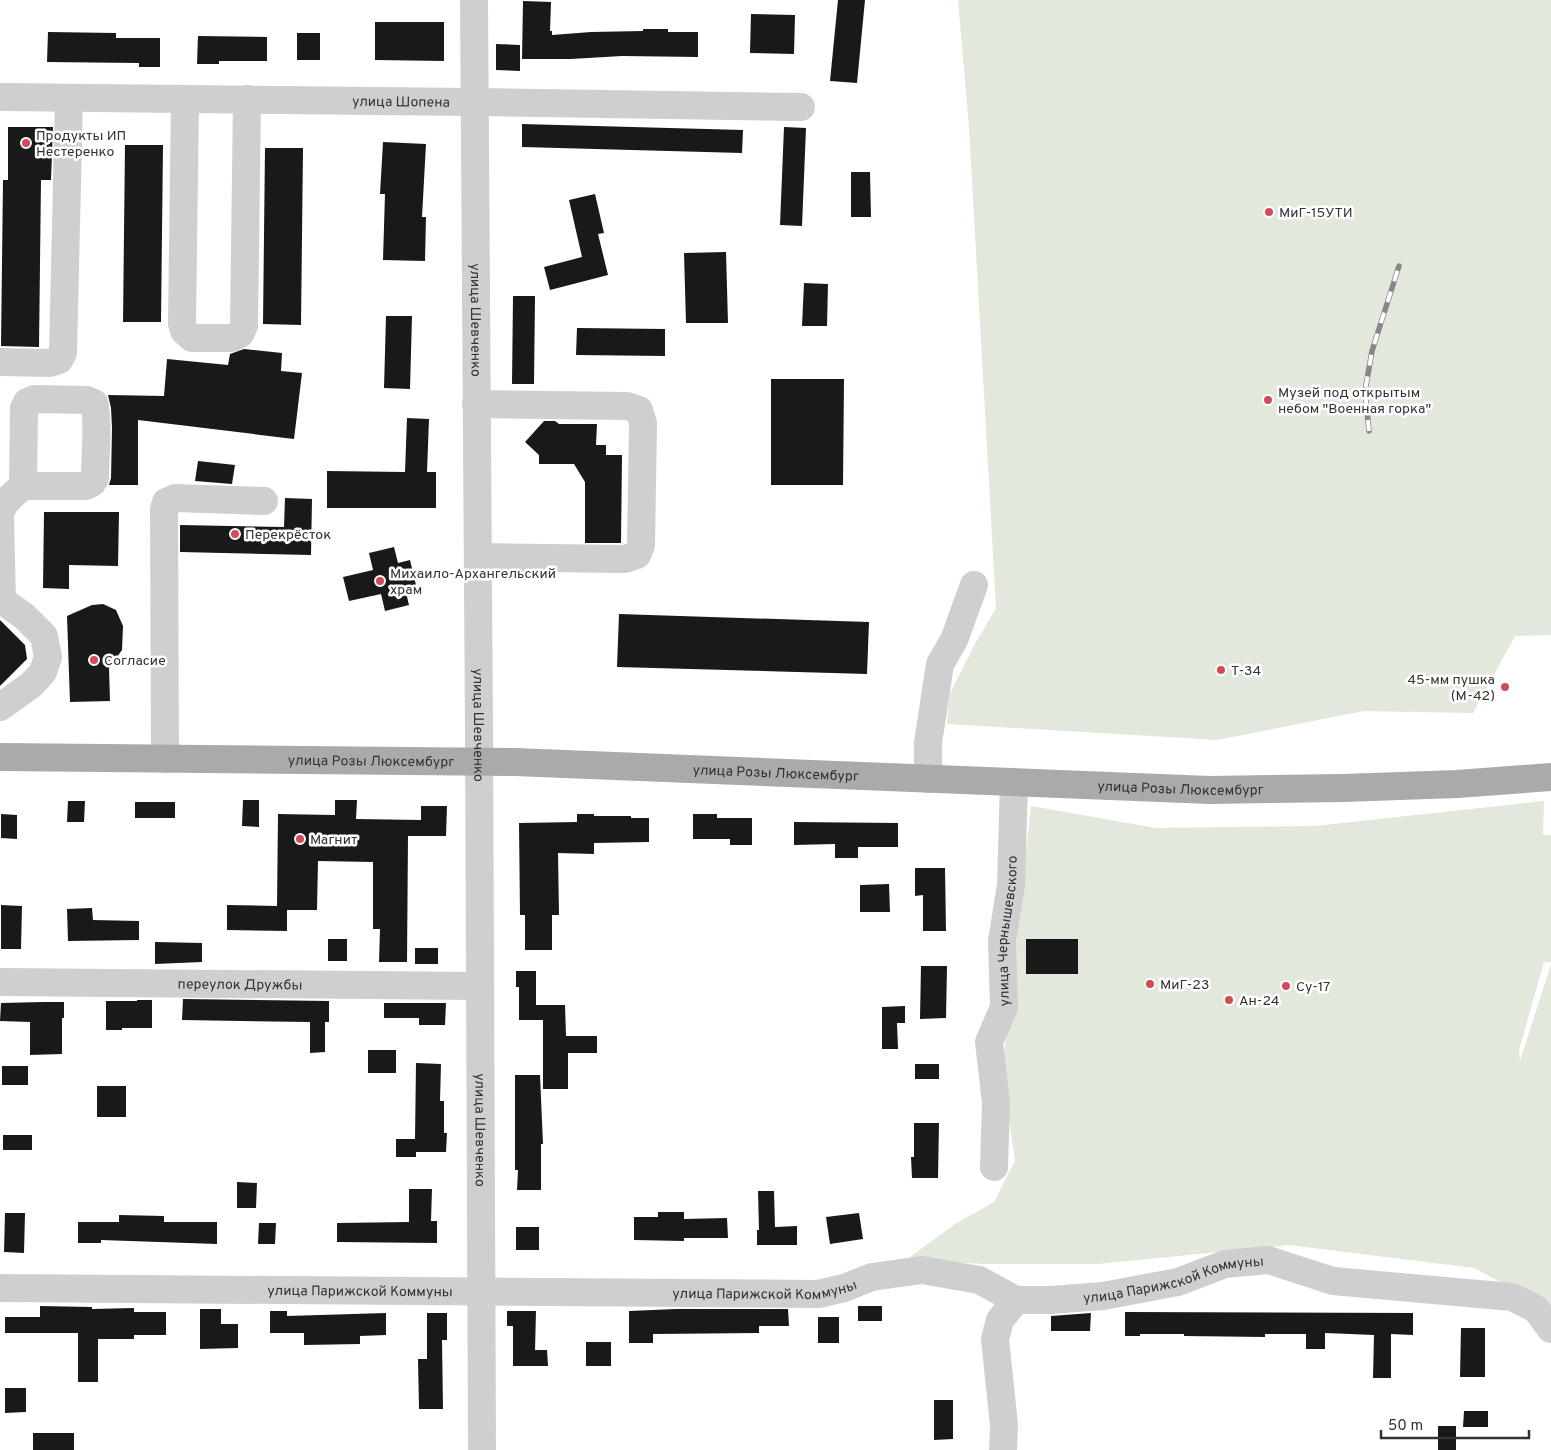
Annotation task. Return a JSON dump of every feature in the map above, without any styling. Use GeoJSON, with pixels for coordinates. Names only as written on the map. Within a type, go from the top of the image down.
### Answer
{"type":"FeatureCollection","features":[{"type":"Feature","properties":{"kind":"main road","name":"улица Розы Люксембург"},"geometry":{"type":"LineString","coordinates":[[0,758],[480,762],[1210,790],[1457,784],[1551,777]]}},
{"type":"Feature","properties":{"kind":"street","name":"улица Шевченко"},"geometry":{"type":"LineString","coordinates":[[474,0],[480,762],[482,1450]]}},
{"type":"Feature","properties":{"kind":"street","name":"улица Шопена"},"geometry":{"type":"LineString","coordinates":[[0,97],[801,107]]}},
{"type":"Feature","properties":{"kind":"street"},"geometry":{"type":"LineString","coordinates":[[0,362],[50,363],[59,360],[63,353],[69,98]]}},
{"type":"Feature","properties":{"kind":"street"},"geometry":{"type":"LineString","coordinates":[[185,99],[182,324],[184,332],[192,338],[232,338],[240,334],[244,326],[247,99]]}},
{"type":"Feature","properties":{"kind":"street"},"geometry":{"type":"LineString","coordinates":[[476,404],[628,406],[639,410],[643,423],[642,545],[637,555],[625,559],[478,557]]}},
{"type":"Feature","properties":{"kind":"street"},"geometry":{"type":"LineString","coordinates":[[0,707],[31,685],[43,672],[48,657],[44,636],[24,616],[1,600],[1,509],[23,486]]}},
{"type":"Feature","properties":{"kind":"street"},"geometry":{"type":"LineString","coordinates":[[165,758],[164,509],[166,502],[175,498],[264,501]]}},
{"type":"Feature","properties":{"kind":"street"},"geometry":{"type":"LineString","coordinates":[[928,779],[928,743],[940,664],[954,640],[974,585]]}},
{"type":"Feature","properties":{"kind":"street","name":"улица Чернышевского"},"geometry":{"type":"LineString","coordinates":[[994,1167],[996,1103],[989,1042],[1004,1007],[1002,941],[1011,885],[1014,782]]}},
{"type":"Feature","properties":{"kind":"street","name":"переулок Дружбы"},"geometry":{"type":"LineString","coordinates":[[0,982],[480,986]]}},
{"type":"Feature","properties":{"kind":"street","name":"улица Парижской Коммуны"},"geometry":{"type":"LineString","coordinates":[[0,1288],[818,1294],[844,1288],[872,1278],[922,1270],[979,1280],[1016,1300],[1051,1300],[1103,1296],[1178,1282],[1225,1264],[1268,1260],[1333,1281],[1512,1297],[1536,1309],[1551,1328]]}},
{"type":"Feature","properties":{"kind":"street"},"geometry":{"type":"LineString","coordinates":[[1003,1450],[1004,1425],[995,1339],[1000,1320],[1016,1300]]}},
{"type":"Feature","properties":{"kind":"shaded area","name":"Музей под открытым небом \"Военная горка\""},"geometry":{"type":"Polygon","coordinates":[[[958,0],[1551,0],[1551,635],[1515,636],[1473,713],[1364,711],[1217,740],[947,724],[949,695],[996,608],[969,127],[958,0]]]}},
{"type":"Feature","properties":{"kind":"shaded area"},"geometry":{"type":"Polygon","coordinates":[[[1544,801],[1543,835],[1551,835],[1551,962],[1544,962],[1519,1050],[1520,1061],[1551,964],[1551,1309],[1474,1268],[1289,1245],[1097,1264],[986,1264],[906,1260],[955,1224],[994,1202],[1015,1161],[1002,1073],[1031,806],[1156,828],[1315,826],[1544,801]]]}},
{"type":"Feature","properties":{"kind":"building"},"geometry":{"type":"Polygon","coordinates":[[[838,0],[865,0],[857,83],[830,81],[838,0]]]}},
{"type":"Feature","properties":{"kind":"building"},"geometry":{"type":"Polygon","coordinates":[[[523,1],[551,2],[550,31],[552,31],[552,35],[643,31],[643,29],[668,29],[668,32],[698,32],[698,57],[622,56],[522,59],[523,1]]]}},
{"type":"Feature","properties":{"kind":"building"},"geometry":{"type":"Polygon","coordinates":[[[751,14],[795,15],[794,54],[750,53],[751,14]]]}},
{"type":"Feature","properties":{"kind":"building"},"geometry":{"type":"Polygon","coordinates":[[[375,22],[444,22],[444,61],[375,60],[375,22]]]}},
{"type":"Feature","properties":{"kind":"building"},"geometry":{"type":"Polygon","coordinates":[[[48,32],[116,33],[116,38],[160,38],[160,67],[139,67],[139,63],[47,62],[48,32]]]}},
{"type":"Feature","properties":{"kind":"building"},"geometry":{"type":"Polygon","coordinates":[[[297,33],[320,33],[320,60],[297,60],[297,33]]]}},
{"type":"Feature","properties":{"kind":"building"},"geometry":{"type":"Polygon","coordinates":[[[198,36],[267,37],[267,61],[219,61],[219,64],[197,64],[198,36]]]}},
{"type":"Feature","properties":{"kind":"building"},"geometry":{"type":"Polygon","coordinates":[[[496,44],[520,45],[520,71],[496,70],[496,44]]]}},
{"type":"Feature","properties":{"kind":"building"},"geometry":{"type":"Polygon","coordinates":[[[522,124],[743,130],[742,153],[522,147],[522,124]]]}},
{"type":"Feature","properties":{"kind":"building"},"geometry":{"type":"Polygon","coordinates":[[[8,127],[53,127],[51,180],[41,180],[39,347],[1,346],[3,180],[8,180],[8,127]]]}},
{"type":"Feature","properties":{"kind":"building"},"geometry":{"type":"Polygon","coordinates":[[[784,127],[806,128],[802,226],[780,225],[784,127]]]}},
{"type":"Feature","properties":{"kind":"building"},"geometry":{"type":"Polygon","coordinates":[[[383,142],[426,144],[422,217],[426,217],[425,261],[383,260],[385,194],[380,194],[383,142]]]}},
{"type":"Feature","properties":{"kind":"building"},"geometry":{"type":"Polygon","coordinates":[[[125,145],[163,145],[161,322],[123,322],[125,145]]]}},
{"type":"Feature","properties":{"kind":"building"},"geometry":{"type":"Polygon","coordinates":[[[265,148],[303,148],[301,325],[263,324],[265,148]]]}},
{"type":"Feature","properties":{"kind":"building"},"geometry":{"type":"Polygon","coordinates":[[[851,172],[870,172],[871,217],[851,217],[851,172]]]}},
{"type":"Feature","properties":{"kind":"building"},"geometry":{"type":"Polygon","coordinates":[[[595,194],[604,233],[598,234],[608,275],[550,290],[544,267],[582,257],[569,200],[595,194]]]}},
{"type":"Feature","properties":{"kind":"building"},"geometry":{"type":"Polygon","coordinates":[[[726,252],[728,323],[686,323],[684,253],[726,252]]]}},
{"type":"Feature","properties":{"kind":"building"},"geometry":{"type":"Polygon","coordinates":[[[804,283],[828,284],[827,326],[802,326],[804,283]]]}},
{"type":"Feature","properties":{"kind":"building"},"geometry":{"type":"Polygon","coordinates":[[[513,296],[535,296],[534,384],[512,384],[513,296]]]}},
{"type":"Feature","properties":{"kind":"building"},"geometry":{"type":"Polygon","coordinates":[[[386,316],[412,316],[410,389],[384,388],[386,316]]]}},
{"type":"Feature","properties":{"kind":"building"},"geometry":{"type":"Polygon","coordinates":[[[577,328],[665,329],[665,356],[576,355],[577,328]]]}},
{"type":"Feature","properties":{"kind":"building"},"geometry":{"type":"Polygon","coordinates":[[[244,349],[282,353],[281,371],[302,373],[294,439],[138,420],[138,485],[109,485],[111,478],[112,428],[108,395],[164,396],[167,359],[228,365],[230,354],[244,349]]]}},
{"type":"Feature","properties":{"kind":"building"},"geometry":{"type":"Polygon","coordinates":[[[771,379],[844,379],[843,485],[771,485],[771,379]]]}},
{"type":"Feature","properties":{"kind":"building"},"geometry":{"type":"Polygon","coordinates":[[[407,418],[429,419],[427,472],[436,472],[436,508],[327,508],[327,471],[405,472],[407,418]]]}},
{"type":"Feature","properties":{"kind":"building"},"geometry":{"type":"Polygon","coordinates":[[[544,421],[555,421],[559,424],[597,424],[596,445],[606,445],[606,455],[622,455],[621,543],[585,543],[585,482],[574,464],[539,464],[539,455],[525,442],[544,421]]]}},
{"type":"Feature","properties":{"kind":"building"},"geometry":{"type":"Polygon","coordinates":[[[198,461],[235,465],[232,484],[195,481],[198,461]]]}},
{"type":"Feature","properties":{"kind":"building"},"geometry":{"type":"Polygon","coordinates":[[[285,498],[312,499],[311,555],[180,552],[180,525],[284,527],[285,498]]]}},
{"type":"Feature","properties":{"kind":"building"},"geometry":{"type":"Polygon","coordinates":[[[44,512],[119,512],[118,566],[69,565],[69,589],[43,588],[44,512]]]}},
{"type":"Feature","properties":{"kind":"building","name":"Михаило-Архангельский храм"},"geometry":{"type":"Polygon","coordinates":[[[394,547],[398,563],[410,560],[416,585],[405,588],[409,605],[385,611],[381,594],[349,601],[343,577],[373,570],[369,553],[394,547]]]}},
{"type":"Feature","properties":{"kind":"building"},"geometry":{"type":"Polygon","coordinates":[[[103,604],[116,610],[123,626],[122,650],[109,668],[110,701],[70,702],[67,616],[92,605],[103,604]]]}},
{"type":"Feature","properties":{"kind":"building"},"geometry":{"type":"Polygon","coordinates":[[[619,614],[869,622],[867,674],[617,667],[619,614]]]}},
{"type":"Feature","properties":{"kind":"building"},"geometry":{"type":"Polygon","coordinates":[[[0,620],[25,645],[27,659],[0,686],[0,620]]]}},
{"type":"Feature","properties":{"kind":"building"},"geometry":{"type":"Polygon","coordinates":[[[243,800],[259,800],[259,827],[242,826],[243,800]]]}},
{"type":"Feature","properties":{"kind":"building"},"geometry":{"type":"Polygon","coordinates":[[[335,800],[357,800],[356,819],[421,820],[421,806],[447,806],[446,836],[408,836],[407,962],[379,962],[380,929],[373,929],[373,862],[318,861],[317,910],[287,910],[287,931],[227,930],[227,905],[277,906],[278,814],[335,815],[335,800]]]}},
{"type":"Feature","properties":{"kind":"building"},"geometry":{"type":"Polygon","coordinates":[[[68,801],[85,801],[84,822],[67,822],[68,801]]]}},
{"type":"Feature","properties":{"kind":"building"},"geometry":{"type":"Polygon","coordinates":[[[135,802],[175,802],[175,818],[135,818],[135,802]]]}},
{"type":"Feature","properties":{"kind":"building"},"geometry":{"type":"Polygon","coordinates":[[[1,814],[17,815],[17,839],[1,838],[1,814]]]}},
{"type":"Feature","properties":{"kind":"building"},"geometry":{"type":"Polygon","coordinates":[[[577,814],[649,818],[649,842],[594,843],[594,854],[558,853],[559,915],[552,915],[552,950],[525,950],[525,915],[520,915],[519,823],[577,822],[577,814]]]}},
{"type":"Feature","properties":{"kind":"building"},"geometry":{"type":"Polygon","coordinates":[[[693,814],[717,814],[717,818],[752,818],[752,845],[730,845],[730,839],[693,839],[693,814]]]}},
{"type":"Feature","properties":{"kind":"building"},"geometry":{"type":"Polygon","coordinates":[[[794,822],[898,823],[898,847],[858,847],[858,858],[835,858],[835,844],[794,845],[794,822]]]}},
{"type":"Feature","properties":{"kind":"building"},"geometry":{"type":"Polygon","coordinates":[[[915,868],[945,868],[946,931],[923,931],[923,895],[915,896],[915,868]]]}},
{"type":"Feature","properties":{"kind":"building"},"geometry":{"type":"Polygon","coordinates":[[[889,884],[890,912],[860,912],[860,885],[889,884]]]}},
{"type":"Feature","properties":{"kind":"building"},"geometry":{"type":"Polygon","coordinates":[[[1,905],[22,906],[21,949],[1,949],[1,905]]]}},
{"type":"Feature","properties":{"kind":"building"},"geometry":{"type":"Polygon","coordinates":[[[92,908],[93,920],[139,921],[139,940],[68,941],[67,909],[92,908]]]}},
{"type":"Feature","properties":{"kind":"building"},"geometry":{"type":"Polygon","coordinates":[[[328,939],[347,939],[347,961],[328,961],[328,939]]]}},
{"type":"Feature","properties":{"kind":"building"},"geometry":{"type":"Polygon","coordinates":[[[1026,939],[1078,939],[1078,974],[1026,974],[1026,939]]]}},
{"type":"Feature","properties":{"kind":"building"},"geometry":{"type":"Polygon","coordinates":[[[155,942],[202,943],[202,962],[155,964],[155,942]]]}},
{"type":"Feature","properties":{"kind":"building"},"geometry":{"type":"Polygon","coordinates":[[[415,948],[438,948],[438,964],[415,964],[415,948]]]}},
{"type":"Feature","properties":{"kind":"building"},"geometry":{"type":"Polygon","coordinates":[[[921,966],[947,966],[946,1018],[920,1019],[921,966]]]}},
{"type":"Feature","properties":{"kind":"building"},"geometry":{"type":"Polygon","coordinates":[[[516,971],[536,971],[536,1005],[565,1005],[566,1036],[597,1036],[597,1053],[568,1053],[568,1089],[543,1089],[543,1020],[519,1020],[519,987],[516,987],[516,971]]]}},
{"type":"Feature","properties":{"kind":"building"},"geometry":{"type":"Polygon","coordinates":[[[183,999],[329,1001],[329,1022],[325,1022],[325,1052],[310,1053],[310,1022],[182,1020],[183,999]]]}},
{"type":"Feature","properties":{"kind":"building"},"geometry":{"type":"Polygon","coordinates":[[[152,1000],[152,1028],[106,1030],[106,1001],[152,1000]]]}},
{"type":"Feature","properties":{"kind":"building"},"geometry":{"type":"Polygon","coordinates":[[[64,1002],[62,1054],[30,1055],[30,1022],[0,1021],[1,1003],[64,1002]]]}},
{"type":"Feature","properties":{"kind":"building"},"geometry":{"type":"Polygon","coordinates":[[[384,1003],[446,1003],[445,1025],[419,1025],[419,1018],[384,1018],[384,1003]]]}},
{"type":"Feature","properties":{"kind":"building"},"geometry":{"type":"Polygon","coordinates":[[[905,1006],[905,1023],[897,1023],[898,1049],[882,1049],[882,1007],[905,1006]]]}},
{"type":"Feature","properties":{"kind":"building"},"geometry":{"type":"Polygon","coordinates":[[[368,1050],[396,1050],[396,1073],[368,1073],[368,1050]]]}},
{"type":"Feature","properties":{"kind":"building"},"geometry":{"type":"Polygon","coordinates":[[[416,1063],[441,1064],[440,1101],[444,1101],[444,1133],[447,1133],[446,1152],[416,1152],[416,1157],[396,1157],[396,1139],[415,1139],[416,1063]]]}},
{"type":"Feature","properties":{"kind":"building"},"geometry":{"type":"Polygon","coordinates":[[[915,1064],[939,1064],[939,1079],[915,1079],[915,1064]]]}},
{"type":"Feature","properties":{"kind":"building"},"geometry":{"type":"Polygon","coordinates":[[[2,1066],[28,1066],[28,1085],[2,1085],[2,1066]]]}},
{"type":"Feature","properties":{"kind":"building"},"geometry":{"type":"Polygon","coordinates":[[[515,1075],[540,1075],[543,1144],[541,1144],[541,1190],[517,1190],[518,1170],[515,1170],[515,1075]]]}},
{"type":"Feature","properties":{"kind":"building"},"geometry":{"type":"Polygon","coordinates":[[[97,1086],[126,1086],[126,1117],[97,1117],[97,1086]]]}},
{"type":"Feature","properties":{"kind":"building"},"geometry":{"type":"Polygon","coordinates":[[[914,1123],[939,1123],[938,1178],[912,1178],[911,1157],[914,1157],[914,1123]]]}},
{"type":"Feature","properties":{"kind":"building"},"geometry":{"type":"Polygon","coordinates":[[[3,1135],[32,1135],[32,1150],[3,1150],[3,1135]]]}},
{"type":"Feature","properties":{"kind":"building"},"geometry":{"type":"Polygon","coordinates":[[[237,1182],[257,1183],[256,1208],[237,1208],[237,1182]]]}},
{"type":"Feature","properties":{"kind":"building"},"geometry":{"type":"Polygon","coordinates":[[[409,1189],[432,1189],[431,1221],[437,1221],[437,1243],[337,1242],[337,1223],[409,1222],[409,1189]]]}},
{"type":"Feature","properties":{"kind":"building"},"geometry":{"type":"Polygon","coordinates":[[[758,1191],[774,1191],[775,1227],[797,1226],[797,1245],[757,1245],[757,1230],[759,1230],[758,1191]]]}},
{"type":"Feature","properties":{"kind":"building"},"geometry":{"type":"Polygon","coordinates":[[[658,1212],[684,1212],[684,1219],[727,1218],[728,1238],[684,1238],[684,1241],[634,1240],[634,1217],[658,1217],[658,1212]]]}},
{"type":"Feature","properties":{"kind":"building"},"geometry":{"type":"Polygon","coordinates":[[[5,1213],[25,1213],[24,1253],[4,1252],[5,1213]]]}},
{"type":"Feature","properties":{"kind":"building"},"geometry":{"type":"Polygon","coordinates":[[[859,1213],[863,1239],[830,1244],[826,1217],[859,1213]]]}},
{"type":"Feature","properties":{"kind":"building"},"geometry":{"type":"Polygon","coordinates":[[[119,1215],[164,1216],[164,1222],[217,1222],[217,1244],[101,1240],[101,1243],[78,1243],[78,1222],[119,1222],[119,1215]]]}},
{"type":"Feature","properties":{"kind":"building"},"geometry":{"type":"Polygon","coordinates":[[[259,1223],[276,1223],[275,1244],[258,1244],[259,1223]]]}},
{"type":"Feature","properties":{"kind":"building"},"geometry":{"type":"Polygon","coordinates":[[[516,1227],[539,1227],[539,1250],[516,1250],[516,1227]]]}},
{"type":"Feature","properties":{"kind":"building"},"geometry":{"type":"Polygon","coordinates":[[[40,1306],[92,1307],[92,1309],[134,1308],[134,1312],[166,1312],[166,1335],[134,1335],[134,1339],[98,1339],[98,1382],[78,1382],[78,1333],[5,1333],[5,1317],[40,1317],[40,1306]]]}},
{"type":"Feature","properties":{"kind":"building"},"geometry":{"type":"Polygon","coordinates":[[[858,1306],[882,1306],[882,1321],[858,1321],[858,1306]]]}},
{"type":"Feature","properties":{"kind":"building"},"geometry":{"type":"Polygon","coordinates":[[[200,1309],[221,1309],[221,1324],[238,1324],[238,1348],[200,1349],[200,1309]]]}},
{"type":"Feature","properties":{"kind":"building"},"geometry":{"type":"Polygon","coordinates":[[[788,1309],[789,1326],[759,1326],[759,1333],[653,1334],[653,1343],[629,1343],[629,1311],[788,1309]]]}},
{"type":"Feature","properties":{"kind":"building"},"geometry":{"type":"Polygon","coordinates":[[[270,1311],[287,1311],[287,1316],[386,1313],[386,1335],[360,1336],[360,1344],[304,1345],[304,1333],[270,1333],[270,1311]]]}},
{"type":"Feature","properties":{"kind":"building"},"geometry":{"type":"Polygon","coordinates":[[[507,1311],[536,1311],[535,1350],[547,1350],[548,1366],[513,1366],[513,1326],[507,1326],[507,1311]]]}},
{"type":"Feature","properties":{"kind":"building"},"geometry":{"type":"Polygon","coordinates":[[[1125,1312],[1413,1313],[1413,1335],[1391,1334],[1391,1378],[1373,1378],[1374,1335],[1325,1333],[1325,1349],[1306,1349],[1306,1334],[1265,1334],[1265,1337],[1184,1336],[1184,1334],[1125,1336],[1125,1312]]]}},
{"type":"Feature","properties":{"kind":"building"},"geometry":{"type":"Polygon","coordinates":[[[427,1313],[447,1313],[447,1340],[442,1340],[443,1409],[419,1409],[418,1359],[427,1359],[427,1313]]]}},
{"type":"Feature","properties":{"kind":"building"},"geometry":{"type":"Polygon","coordinates":[[[1091,1313],[1090,1331],[1051,1331],[1051,1316],[1091,1313]]]}},
{"type":"Feature","properties":{"kind":"building"},"geometry":{"type":"Polygon","coordinates":[[[818,1317],[839,1317],[839,1343],[818,1343],[818,1317]]]}},
{"type":"Feature","properties":{"kind":"building"},"geometry":{"type":"Polygon","coordinates":[[[1461,1328],[1485,1328],[1485,1377],[1460,1377],[1461,1328]]]}},
{"type":"Feature","properties":{"kind":"building"},"geometry":{"type":"Polygon","coordinates":[[[586,1342],[611,1342],[611,1366],[586,1366],[586,1342]]]}},
{"type":"Feature","properties":{"kind":"building"},"geometry":{"type":"Polygon","coordinates":[[[5,1388],[26,1388],[26,1412],[5,1413],[5,1388]]]}},
{"type":"Feature","properties":{"kind":"building"},"geometry":{"type":"Polygon","coordinates":[[[934,1400],[953,1400],[953,1439],[934,1440],[934,1400]]]}},
{"type":"Feature","properties":{"kind":"building"},"geometry":{"type":"Polygon","coordinates":[[[1464,1411],[1488,1411],[1488,1427],[1463,1427],[1464,1411]]]}},
{"type":"Feature","properties":{"kind":"building"},"geometry":{"type":"Polygon","coordinates":[[[1438,1426],[1456,1426],[1456,1450],[1438,1450],[1438,1426]]]}},
{"type":"Feature","properties":{"kind":"building"},"geometry":{"type":"Polygon","coordinates":[[[33,1433],[74,1433],[74,1450],[33,1450],[33,1433]]]}},
{"type":"Feature","properties":{"kind":"railway"},"geometry":{"type":"LineString","coordinates":[[1369,431],[1365,391],[1372,351],[1399,266]]}},
{"type":"Feature","properties":{"kind":"place","name":"Продукты ИП Нестеренко"},"geometry":{"type":"Point","coordinates":[26,143]}},
{"type":"Feature","properties":{"kind":"place","name":"МиГ-15УТИ"},"geometry":{"type":"Point","coordinates":[1269,212]}},
{"type":"Feature","properties":{"kind":"place","name":"Музей под открытым небом \"Военная горка\""},"geometry":{"type":"Point","coordinates":[1268,400]}},
{"type":"Feature","properties":{"kind":"place","name":"Перекрёсток"},"geometry":{"type":"Point","coordinates":[235,534]}},
{"type":"Feature","properties":{"kind":"place","name":"Михаило-Архангельский храм"},"geometry":{"type":"Point","coordinates":[380,581]}},
{"type":"Feature","properties":{"kind":"place","name":"Согласие"},"geometry":{"type":"Point","coordinates":[94,660]}},
{"type":"Feature","properties":{"kind":"place","name":"Т-34"},"geometry":{"type":"Point","coordinates":[1221,670]}},
{"type":"Feature","properties":{"kind":"place","name":"45-мм пушка (М-42)"},"geometry":{"type":"Point","coordinates":[1505,687]}},
{"type":"Feature","properties":{"kind":"place","name":"Магнит"},"geometry":{"type":"Point","coordinates":[300,839]}},
{"type":"Feature","properties":{"kind":"place","name":"МиГ-23"},"geometry":{"type":"Point","coordinates":[1150,984]}},
{"type":"Feature","properties":{"kind":"place","name":"Су-17"},"geometry":{"type":"Point","coordinates":[1286,986]}},
{"type":"Feature","properties":{"kind":"place","name":"Ан-24"},"geometry":{"type":"Point","coordinates":[1229,1000]}}]}
